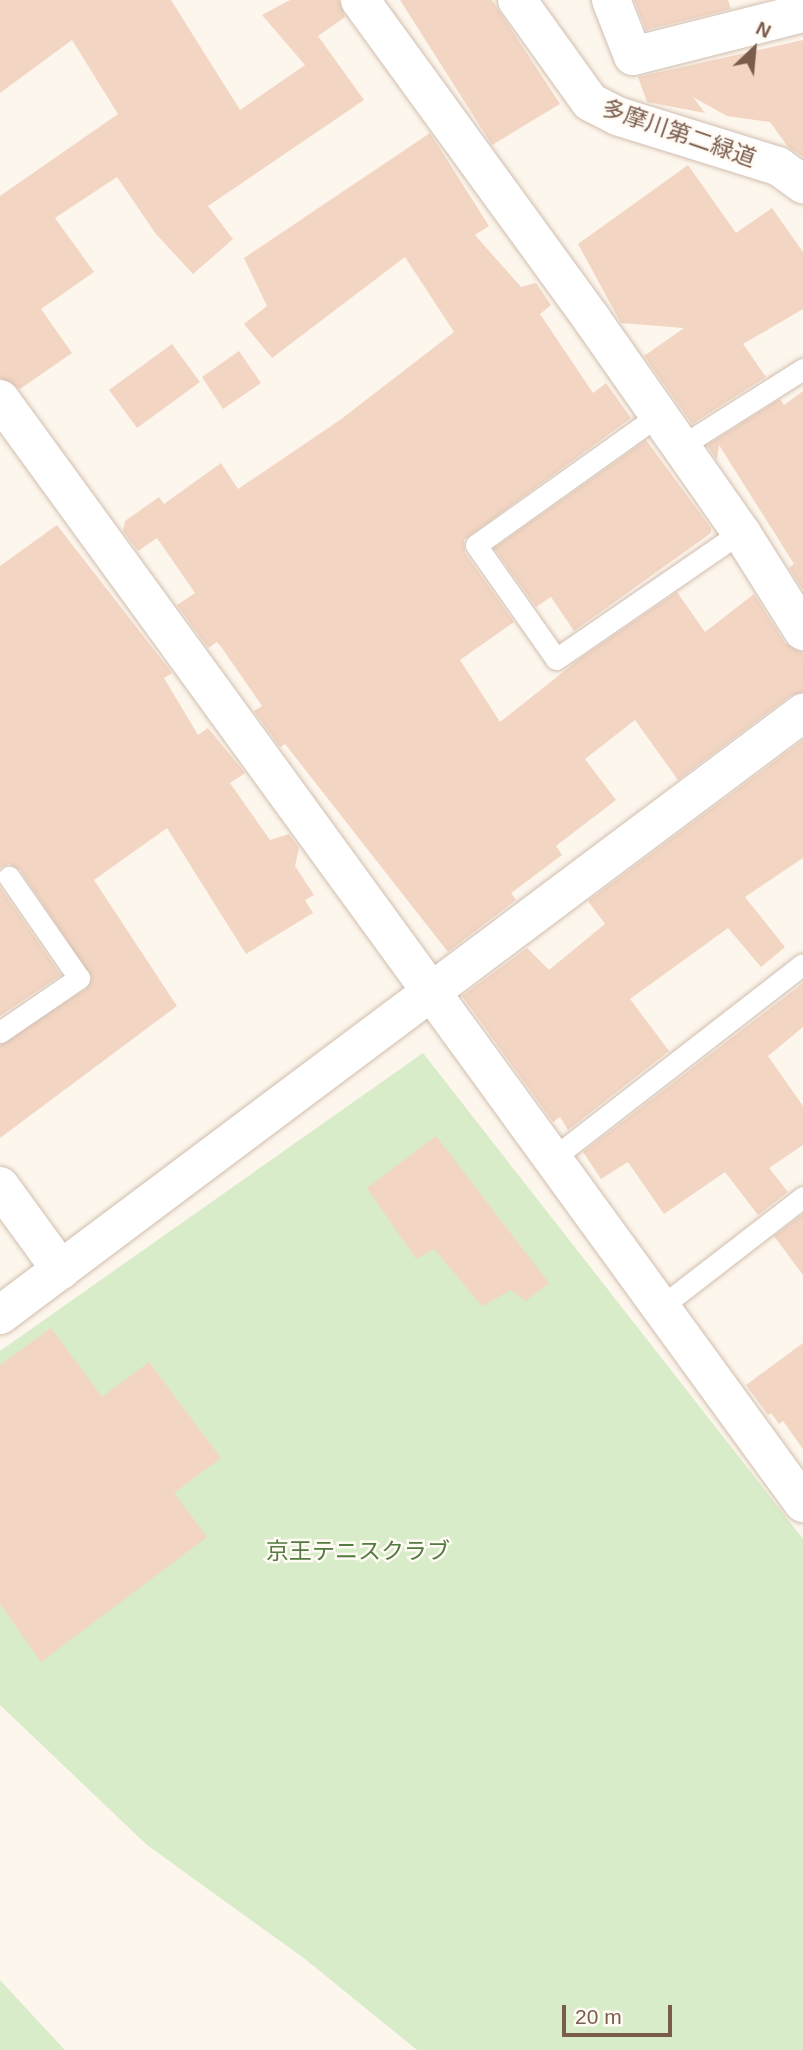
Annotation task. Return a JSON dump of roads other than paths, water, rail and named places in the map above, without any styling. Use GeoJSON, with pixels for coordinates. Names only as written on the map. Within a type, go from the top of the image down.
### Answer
{"type":"FeatureCollection","features":[{"type":"Feature","properties":{"kind":"street"},"geometry":{"type":"LineString","coordinates":[[360,0],[678,448],[741,532],[803,631]]}},
{"type":"Feature","properties":{"kind":"street","name":"多摩川第二緑道"},"geometry":{"type":"LineString","coordinates":[[517,0],[590,102],[617,116],[778,166],[803,184]]}},
{"type":"Feature","properties":{"kind":"street"},"geometry":{"type":"LineString","coordinates":[[611,0],[633,56],[783,11]]}},
{"type":"Feature","properties":{"kind":"street"},"geometry":{"type":"LineString","coordinates":[[0,399],[429,990],[800,1493]]}},
{"type":"Feature","properties":{"kind":"street"},"geometry":{"type":"LineString","coordinates":[[0,1315],[429,990],[803,713]]}},
{"type":"Feature","properties":{"kind":"street"},"geometry":{"type":"LineString","coordinates":[[0,1186],[61,1270]]}},
{"type":"Feature","properties":{"kind":"lane"},"geometry":{"type":"LineString","coordinates":[[678,448],[803,369]]}},
{"type":"Feature","properties":{"kind":"lane"},"geometry":{"type":"LineString","coordinates":[[657,415],[476,545],[556,659],[741,532]]}},
{"type":"Feature","properties":{"kind":"lane"},"geometry":{"type":"LineString","coordinates":[[0,1032],[79,978],[9,877]]}},
{"type":"Feature","properties":{"kind":"lane"},"geometry":{"type":"LineString","coordinates":[[553,1158],[803,964]]}},
{"type":"Feature","properties":{"kind":"lane"},"geometry":{"type":"LineString","coordinates":[[662,1306],[803,1197]]}},
{"type":"Feature","properties":{"kind":"park label","name":"京王テニスクラブ"},"geometry":{"type":"Point","coordinates":[358,1551]}}]}
